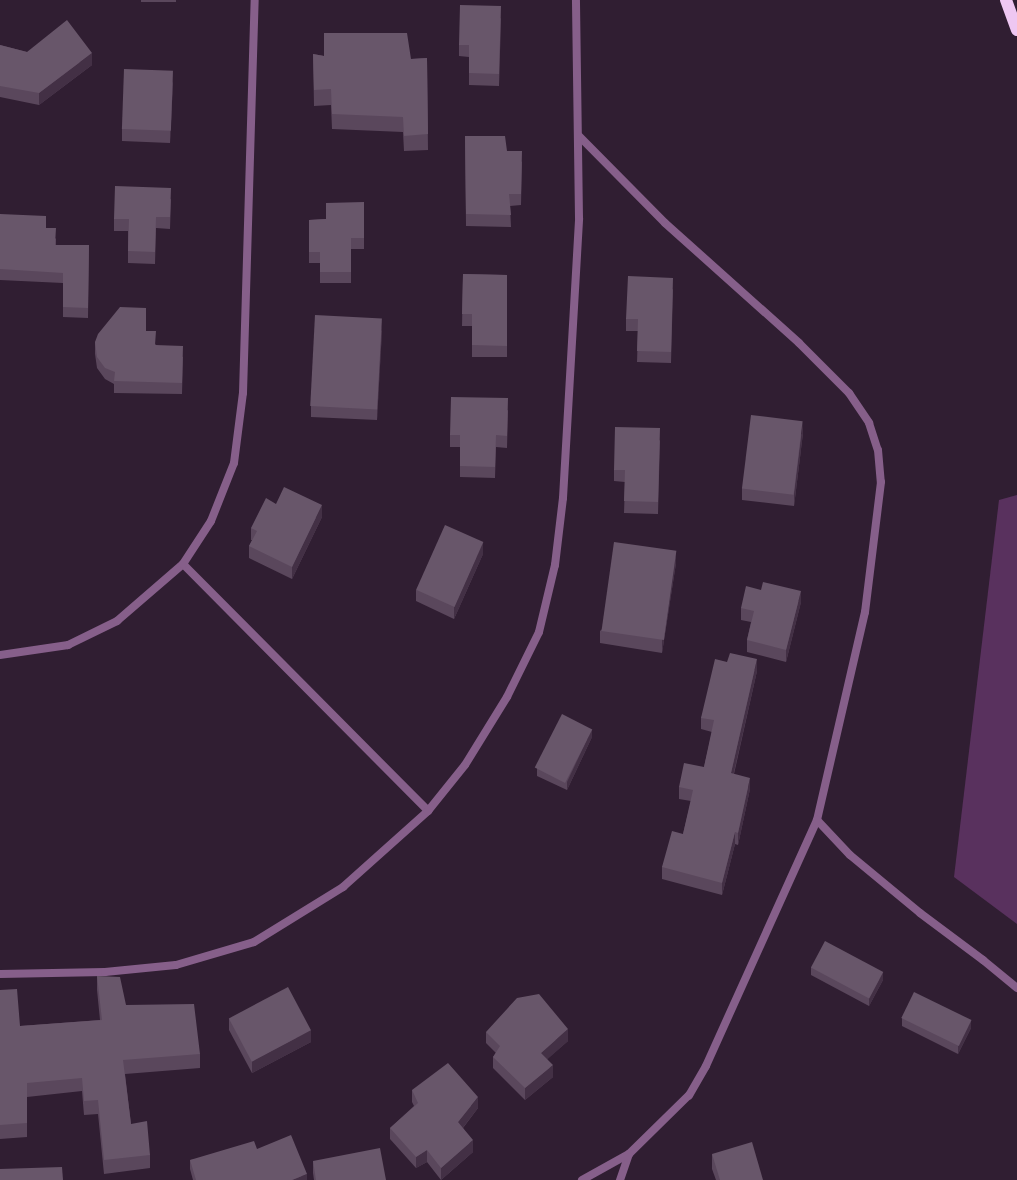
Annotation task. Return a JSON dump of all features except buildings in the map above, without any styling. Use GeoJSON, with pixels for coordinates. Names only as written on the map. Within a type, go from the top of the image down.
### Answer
{"type":"FeatureCollection","features":[{"type":"Feature","properties":{"kind":"highway"},"geometry":{"type":"LineString","coordinates":[[1006,0],[1017,30]]}},
{"type":"Feature","properties":{"kind":"street"},"geometry":{"type":"LineString","coordinates":[[0,656],[68,645],[117,621],[183,564],[211,521],[234,463],[243,393],[254,0]]}},
{"type":"Feature","properties":{"kind":"street"},"geometry":{"type":"LineString","coordinates":[[0,974],[105,972],[176,965],[254,942],[343,887],[428,811],[465,765],[507,697],[539,632],[555,565],[563,498],[578,226],[579,136],[576,0]]}},
{"type":"Feature","properties":{"kind":"street"},"geometry":{"type":"LineString","coordinates":[[579,136],[665,223],[804,348],[849,393],[869,423],[878,450],[880,482],[866,612],[817,820],[706,1066],[689,1095],[629,1154],[582,1180]]}},
{"type":"Feature","properties":{"kind":"street"},"geometry":{"type":"LineString","coordinates":[[183,564],[428,811]]}},
{"type":"Feature","properties":{"kind":"street"},"geometry":{"type":"LineString","coordinates":[[817,820],[850,855],[920,913],[984,960],[1017,988]]}},
{"type":"Feature","properties":{"kind":"street"},"geometry":{"type":"LineString","coordinates":[[620,1180],[629,1154]]}},
{"type":"Feature","properties":{"kind":"shaded area"},"geometry":{"type":"Polygon","coordinates":[[[1017,495],[1017,924],[954,877],[999,500],[1017,495]]]}}]}
